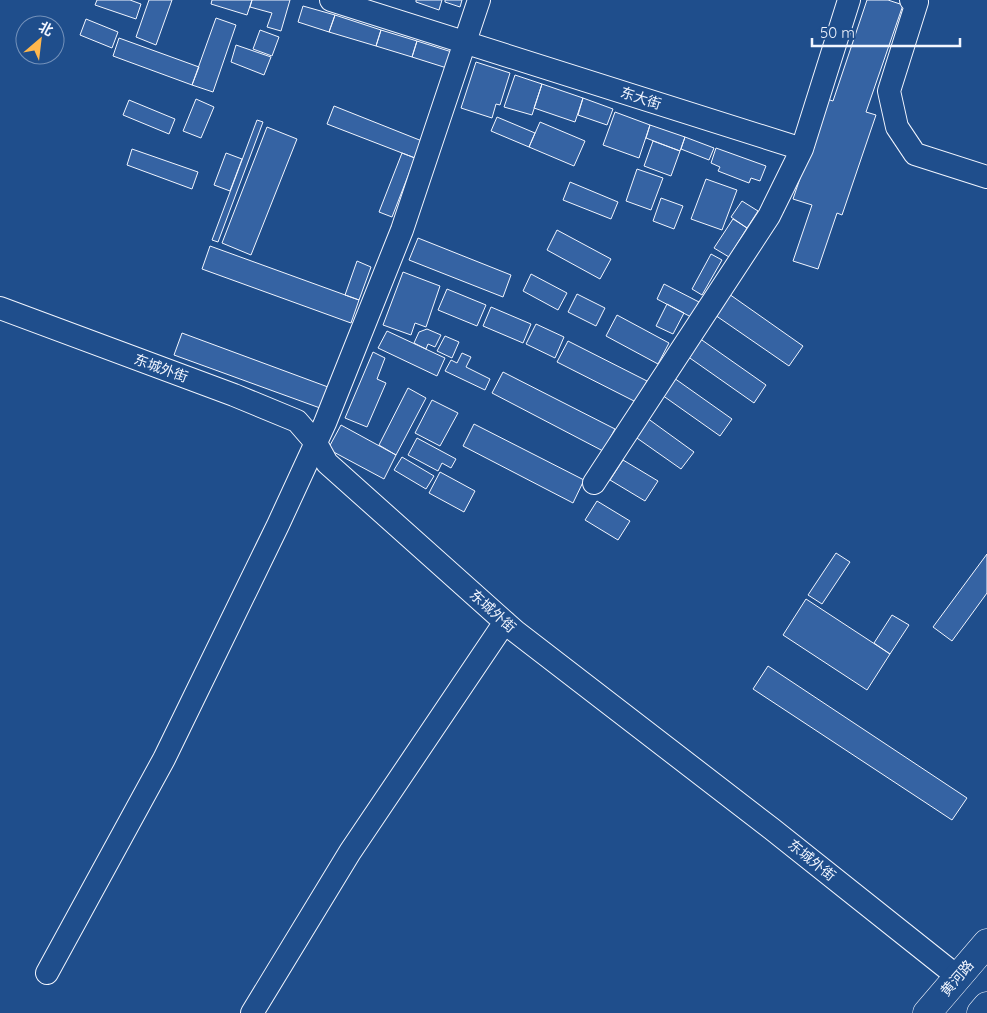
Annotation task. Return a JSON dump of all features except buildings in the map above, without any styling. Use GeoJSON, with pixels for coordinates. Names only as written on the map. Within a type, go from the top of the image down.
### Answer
{"type":"FeatureCollection","features":[{"type":"Feature","properties":{"kind":"main road","name":"黄河路"},"geometry":{"type":"LineString","coordinates":[[926,1013],[987,943]]}},
{"type":"Feature","properties":{"kind":"main road"},"geometry":{"type":"LineString","coordinates":[[981,1013],[987,1006]]}},
{"type":"Feature","properties":{"kind":"street","name":"东大街"},"geometry":{"type":"LineString","coordinates":[[330,0],[802,149]]}},
{"type":"Feature","properties":{"kind":"street"},"geometry":{"type":"LineString","coordinates":[[47,974],[164,759],[316,443],[402,230],[478,0]]}},
{"type":"Feature","properties":{"kind":"street"},"geometry":{"type":"LineString","coordinates":[[594,483],[769,216],[802,149],[849,0]]}},
{"type":"Feature","properties":{"kind":"street"},"geometry":{"type":"LineString","coordinates":[[911,0],[917,2],[889,91],[897,127],[915,154],[987,177]]}},
{"type":"Feature","properties":{"kind":"street","name":"东城外街"},"geometry":{"type":"LineString","coordinates":[[0,308],[234,395],[297,421],[316,443],[327,463],[515,631],[772,829],[958,977]]}},
{"type":"Feature","properties":{"kind":"street"},"geometry":{"type":"LineString","coordinates":[[252,1013],[350,852],[505,622]]}}]}
